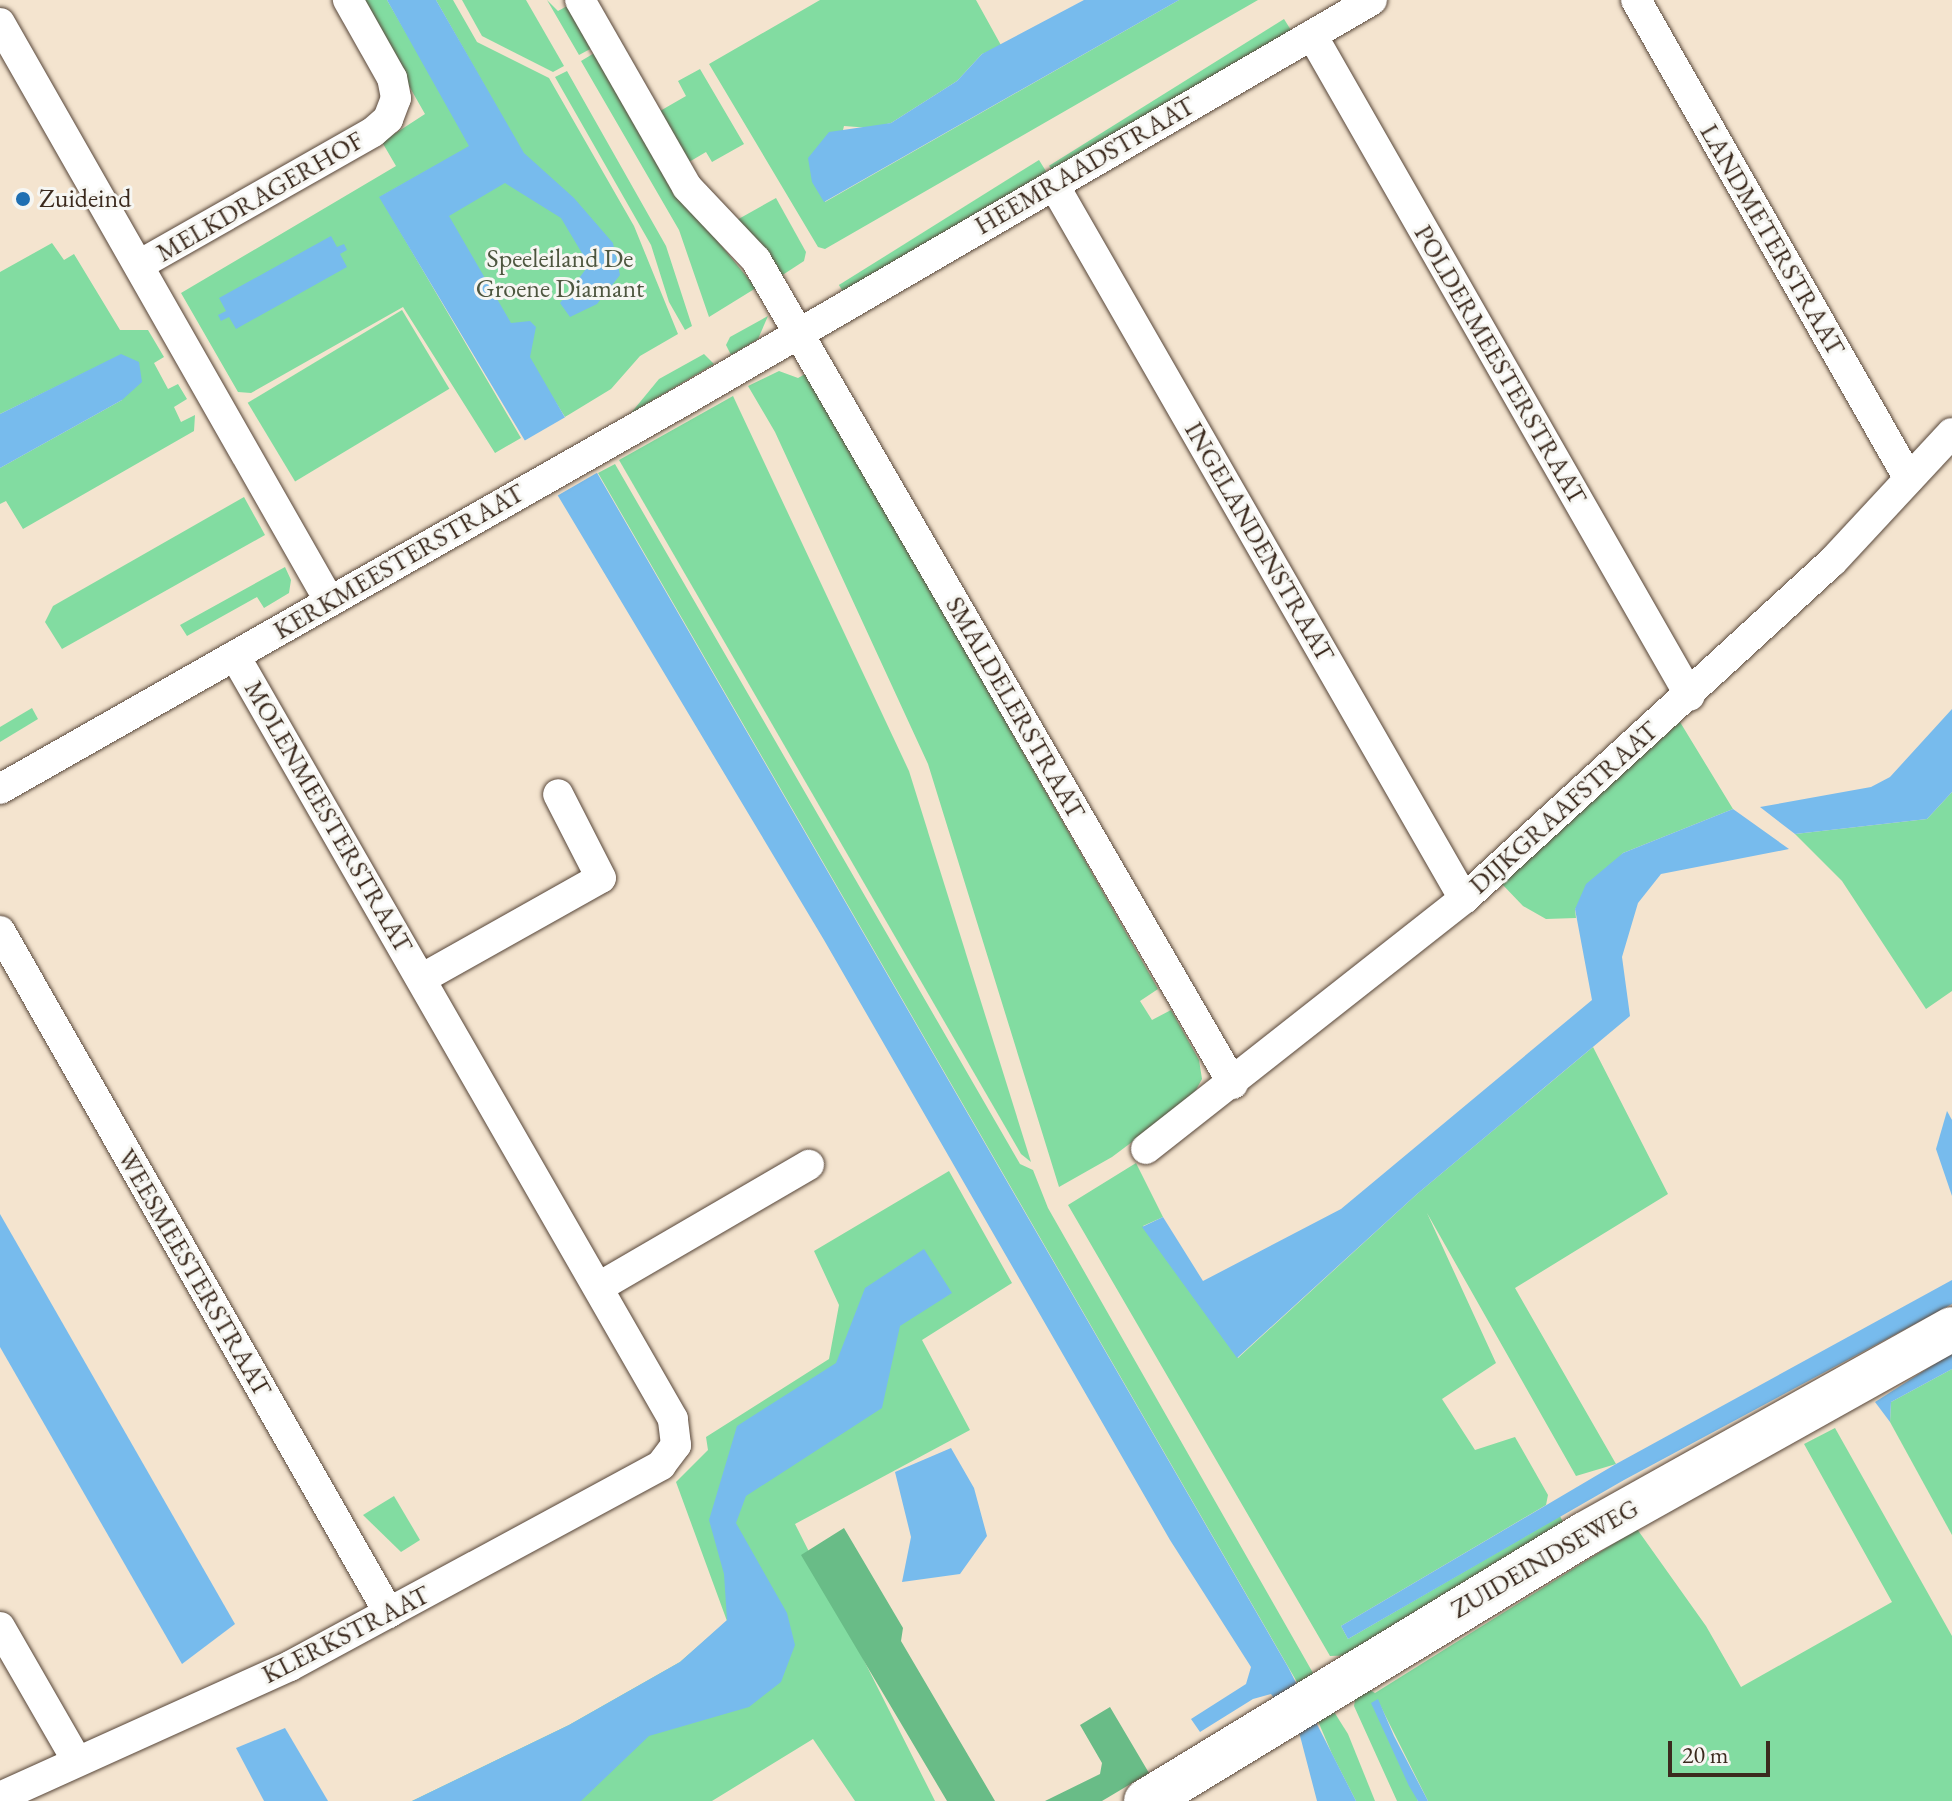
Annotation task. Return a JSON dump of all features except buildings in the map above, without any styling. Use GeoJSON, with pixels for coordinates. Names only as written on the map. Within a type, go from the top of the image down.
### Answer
{"type":"FeatureCollection","features":[{"type":"Feature","properties":{"kind":"street","name":"MELKDRAGERHOF"},"geometry":{"type":"LineString","coordinates":[[139,265],[349,147],[388,119],[396,98],[392,78],[348,0]]}},
{"type":"Feature","properties":{"kind":"street","name":"SMALDELERSTRAAT"},"geometry":{"type":"LineString","coordinates":[[580,0],[687,187],[756,260],[1233,1084]]}},
{"type":"Feature","properties":{"kind":"street","name":"HEEMRAADSTRAAT"},"geometry":{"type":"LineString","coordinates":[[798,333],[1372,0]]}},
{"type":"Feature","properties":{"kind":"street","name":"LANDMETERSTRAAT"},"geometry":{"type":"LineString","coordinates":[[1636,0],[1909,479]]}},
{"type":"Feature","properties":{"kind":"street","name":"MELKDRAGERHOF"},"geometry":{"type":"LineString","coordinates":[[0,23],[330,602]]}},
{"type":"Feature","properties":{"kind":"street","name":"POLDERMEESTERSTRAAT"},"geometry":{"type":"LineString","coordinates":[[1312,35],[1690,696]]}},
{"type":"Feature","properties":{"kind":"street","name":"INGELANDENSTRAAT"},"geometry":{"type":"LineString","coordinates":[[1054,185],[1464,899]]}},
{"type":"Feature","properties":{"kind":"street","name":"KERKMEESTERSTRAAT"},"geometry":{"type":"LineString","coordinates":[[0,789],[798,333]]}},
{"type":"Feature","properties":{"kind":"street","name":"DIJKGRAAFSTRAAT"},"geometry":{"type":"LineString","coordinates":[[1146,1149],[1233,1084],[1464,899],[1690,696],[1832,562],[1952,433]]}},
{"type":"Feature","properties":{"kind":"street","name":"MOLENMEESTERSTRAAT"},"geometry":{"type":"LineString","coordinates":[[235,656],[673,1419],[676,1445]]}},
{"type":"Feature","properties":{"kind":"street","name":"MOLENMEESTERSTRAAT"},"geometry":{"type":"LineString","coordinates":[[421,979],[601,878],[558,794]]}},
{"type":"Feature","properties":{"kind":"street","name":"WEESMEESTERSTRAAT"},"geometry":{"type":"LineString","coordinates":[[0,931],[389,1613]]}},
{"type":"Feature","properties":{"kind":"street"},"geometry":{"type":"LineString","coordinates":[[599,1287],[809,1165]]}},
{"type":"Feature","properties":{"kind":"street","name":"ZUIDEINDSEWEG"},"geometry":{"type":"LineString","coordinates":[[1146,1801],[1585,1534],[1952,1329]]}},
{"type":"Feature","properties":{"kind":"street","name":"KLERKSTRAAT"},"geometry":{"type":"LineString","coordinates":[[0,1797],[247,1686],[389,1613],[661,1465],[676,1445]]}},
{"type":"Feature","properties":{"kind":"street"},"geometry":{"type":"LineString","coordinates":[[0,1627],[77,1761]]}},
{"type":"Feature","properties":{"kind":"green space"},"geometry":{"type":"Polygon","coordinates":[[[360,0],[387,0],[469,141],[469,147],[380,197],[521,438],[495,453],[403,307],[251,393],[238,392],[181,293],[396,166],[382,142],[425,114],[360,0]]]}},
{"type":"Feature","properties":{"kind":"green space","name":"Speeleiland De Groene Diamant"},"geometry":{"type":"Polygon","coordinates":[[[436,0],[453,0],[477,42],[549,78],[634,226],[678,334],[640,356],[611,389],[565,417],[431,205],[517,143],[436,0]]]}},
{"type":"Feature","properties":{"kind":"green space"},"geometry":{"type":"Polygon","coordinates":[[[462,0],[526,0],[564,66],[553,72],[482,36],[462,0]]]}},
{"type":"Feature","properties":{"kind":"green space"},"geometry":{"type":"Polygon","coordinates":[[[547,0],[558,11],[569,5],[594,47],[579,55],[547,0]]]}},
{"type":"Feature","properties":{"kind":"green space"},"geometry":{"type":"Polygon","coordinates":[[[820,0],[976,0],[1002,47],[982,54],[957,81],[891,123],[870,128],[844,126],[825,202],[1179,0],[1258,0],[825,249],[818,247],[709,64],[820,0]]]}},
{"type":"Feature","properties":{"kind":"green space"},"geometry":{"type":"Polygon","coordinates":[[[1284,19],[1292,32],[1057,179],[1049,166],[1284,19]]]}},
{"type":"Feature","properties":{"kind":"green space"},"geometry":{"type":"Polygon","coordinates":[[[596,52],[719,243],[756,288],[709,317],[679,230],[581,61],[596,52]]]}},
{"type":"Feature","properties":{"kind":"green space"},"geometry":{"type":"Polygon","coordinates":[[[700,69],[744,144],[712,162],[706,152],[689,162],[660,111],[686,96],[678,81],[700,69]]]}},
{"type":"Feature","properties":{"kind":"green space"},"geometry":{"type":"Polygon","coordinates":[[[567,71],[666,246],[692,326],[685,330],[669,302],[651,245],[555,77],[567,71]]]}},
{"type":"Feature","properties":{"kind":"green space"},"geometry":{"type":"Polygon","coordinates":[[[1039,160],[1047,173],[847,298],[839,285],[1039,160]]]}},
{"type":"Feature","properties":{"kind":"green space"},"geometry":{"type":"Polygon","coordinates":[[[776,198],[806,252],[804,261],[781,276],[735,221],[776,198]]]}},
{"type":"Feature","properties":{"kind":"green space"},"geometry":{"type":"Polygon","coordinates":[[[52,243],[64,260],[74,254],[120,330],[148,330],[164,357],[154,363],[168,389],[178,384],[187,399],[174,407],[181,422],[195,415],[194,431],[23,529],[6,501],[0,504],[0,468],[122,400],[121,355],[0,414],[0,272],[52,243]]]}},
{"type":"Feature","properties":{"kind":"green space"},"geometry":{"type":"Polygon","coordinates":[[[402,310],[449,389],[295,482],[248,403],[402,310]]]}},
{"type":"Feature","properties":{"kind":"green space"},"geometry":{"type":"Polygon","coordinates":[[[768,316],[758,339],[731,355],[726,345],[730,337],[768,316]]]}},
{"type":"Feature","properties":{"kind":"green space"},"geometry":{"type":"Polygon","coordinates":[[[704,354],[714,364],[631,413],[659,379],[704,354]]]}},
{"type":"Feature","properties":{"kind":"green space"},"geometry":{"type":"Polygon","coordinates":[[[779,371],[798,378],[807,373],[1158,989],[1140,1001],[1152,1020],[1171,1010],[1199,1060],[1202,1079],[1192,1097],[1112,1157],[1059,1187],[928,764],[775,432],[748,386],[779,371]]]}},
{"type":"Feature","properties":{"kind":"green space"},"geometry":{"type":"Polygon","coordinates":[[[733,396],[909,771],[1031,1162],[1021,1154],[619,460],[733,396]]]}},
{"type":"Feature","properties":{"kind":"green space"},"geometry":{"type":"Polygon","coordinates":[[[615,464],[1020,1164],[1033,1170],[1048,1208],[1317,1680],[1301,1689],[598,473],[615,464]]]}},
{"type":"Feature","properties":{"kind":"green space"},"geometry":{"type":"Polygon","coordinates":[[[244,497],[265,535],[62,649],[45,622],[53,606],[244,497]]]}},
{"type":"Feature","properties":{"kind":"green space"},"geometry":{"type":"Polygon","coordinates":[[[285,567],[291,580],[289,593],[264,608],[257,597],[187,636],[180,625],[285,567]]]}},
{"type":"Feature","properties":{"kind":"green space"},"geometry":{"type":"Polygon","coordinates":[[[32,708],[38,719],[0,742],[0,727],[32,708]]]}},
{"type":"Feature","properties":{"kind":"green space"},"geometry":{"type":"Polygon","coordinates":[[[1680,722],[1733,809],[1623,853],[1575,909],[1576,918],[1546,919],[1523,906],[1501,883],[1680,722]]]}},
{"type":"Feature","properties":{"kind":"green space"},"geometry":{"type":"Polygon","coordinates":[[[1952,792],[1952,991],[1926,1009],[1842,881],[1795,834],[1927,819],[1952,792]]]}},
{"type":"Feature","properties":{"kind":"green space"},"geometry":{"type":"Polygon","coordinates":[[[1593,1047],[1668,1194],[1515,1288],[1616,1464],[1576,1476],[1427,1213],[1496,1363],[1442,1399],[1475,1450],[1515,1437],[1548,1495],[1546,1505],[1341,1626],[1348,1639],[1560,1516],[1566,1528],[1360,1655],[1330,1656],[1068,1205],[1136,1163],[1163,1217],[1143,1226],[1238,1358],[1417,1194],[1593,1047]]]}},
{"type":"Feature","properties":{"kind":"green space"},"geometry":{"type":"Polygon","coordinates":[[[949,1171],[1012,1283],[922,1340],[970,1430],[795,1524],[935,1801],[855,1801],[813,1739],[712,1801],[412,1801],[569,1725],[680,1662],[727,1621],[676,1482],[708,1450],[706,1437],[829,1359],[839,1305],[814,1251],[949,1171]]]}},
{"type":"Feature","properties":{"kind":"green space"},"geometry":{"type":"Polygon","coordinates":[[[1952,1369],[1952,1535],[1890,1422],[1891,1402],[1952,1369]]]}},
{"type":"Feature","properties":{"kind":"green space"},"geometry":{"type":"Polygon","coordinates":[[[1835,1428],[1952,1636],[1952,1801],[1428,1801],[1377,1699],[1418,1801],[1397,1801],[1354,1706],[1358,1683],[1375,1693],[1637,1529],[1706,1626],[1741,1687],[1892,1602],[1804,1444],[1835,1428]]]}},
{"type":"Feature","properties":{"kind":"green space"},"geometry":{"type":"Polygon","coordinates":[[[394,1496],[420,1540],[401,1552],[363,1515],[394,1496]]]}},
{"type":"Feature","properties":{"kind":"green space"},"geometry":{"type":"Polygon","coordinates":[[[844,1528],[903,1628],[901,1641],[995,1801],[947,1801],[801,1555],[844,1528]]]}},
{"type":"Feature","properties":{"kind":"green space"},"geometry":{"type":"Polygon","coordinates":[[[1110,1707],[1149,1773],[1102,1801],[1045,1801],[1100,1774],[1102,1763],[1080,1725],[1110,1707]]]}},
{"type":"Feature","properties":{"kind":"green space"},"geometry":{"type":"Polygon","coordinates":[[[1331,1707],[1348,1734],[1375,1801],[1356,1801],[1332,1754],[1315,1714],[1331,1707]]]}},
{"type":"Feature","properties":{"kind":"water"},"geometry":{"type":"Polygon","coordinates":[[[387,0],[436,0],[524,153],[574,198],[613,243],[620,275],[597,304],[570,317],[560,303],[589,265],[561,218],[505,183],[449,216],[511,323],[530,321],[536,327],[530,357],[1288,1667],[1356,1801],[1317,1801],[1299,1732],[1271,1694],[1253,1699],[1200,1732],[1191,1719],[1246,1684],[1251,1667],[1170,1540],[824,940],[379,197],[469,146],[387,0]]]}},
{"type":"Feature","properties":{"kind":"water"},"geometry":{"type":"Polygon","coordinates":[[[1084,0],[1179,0],[824,202],[812,182],[808,158],[829,132],[891,123],[957,81],[982,54],[1084,0]]]}},
{"type":"Feature","properties":{"kind":"water"},"geometry":{"type":"Polygon","coordinates":[[[331,236],[337,247],[344,244],[347,250],[340,254],[347,267],[236,329],[229,317],[221,321],[218,315],[226,311],[219,298],[331,236]]]}},
{"type":"Feature","properties":{"kind":"water"},"geometry":{"type":"Polygon","coordinates":[[[121,354],[139,362],[142,382],[122,400],[0,468],[0,414],[121,354]]]}},
{"type":"Feature","properties":{"kind":"water"},"geometry":{"type":"Polygon","coordinates":[[[1952,709],[1952,792],[1927,819],[1795,834],[1760,807],[1871,787],[1890,777],[1952,709]]]}},
{"type":"Feature","properties":{"kind":"water"},"geometry":{"type":"Polygon","coordinates":[[[1733,809],[1789,849],[1661,874],[1638,903],[1622,957],[1630,1016],[1417,1194],[1237,1358],[1142,1227],[1163,1217],[1203,1281],[1341,1209],[1592,1000],[1575,909],[1586,884],[1623,853],[1733,809]]]}},
{"type":"Feature","properties":{"kind":"water"},"geometry":{"type":"Polygon","coordinates":[[[1947,1111],[1952,1120],[1952,1196],[1936,1149],[1947,1111]]]}},
{"type":"Feature","properties":{"kind":"water"},"geometry":{"type":"Polygon","coordinates":[[[0,1214],[235,1624],[182,1664],[0,1347],[0,1214]]]}},
{"type":"Feature","properties":{"kind":"water"},"geometry":{"type":"Polygon","coordinates":[[[924,1249],[952,1293],[900,1326],[882,1408],[746,1496],[736,1523],[787,1613],[795,1645],[781,1682],[749,1707],[649,1736],[581,1801],[412,1801],[569,1725],[680,1662],[727,1620],[724,1574],[709,1520],[737,1426],[836,1363],[865,1288],[924,1249]]]}},
{"type":"Feature","properties":{"kind":"water"},"geometry":{"type":"Polygon","coordinates":[[[1952,1280],[1952,1304],[1624,1480],[1348,1639],[1341,1626],[1616,1464],[1952,1280]]]}},
{"type":"Feature","properties":{"kind":"water"},"geometry":{"type":"Polygon","coordinates":[[[1952,1353],[1952,1369],[1891,1402],[1890,1422],[1875,1402],[1952,1353]]]}},
{"type":"Feature","properties":{"kind":"water"},"geometry":{"type":"Polygon","coordinates":[[[951,1448],[974,1488],[987,1536],[960,1574],[902,1582],[911,1537],[895,1472],[951,1448]]]}},
{"type":"Feature","properties":{"kind":"water"},"geometry":{"type":"Polygon","coordinates":[[[1378,1699],[1428,1801],[1418,1801],[1409,1786],[1371,1703],[1378,1699]]]}},
{"type":"Feature","properties":{"kind":"water"},"geometry":{"type":"Polygon","coordinates":[[[285,1728],[328,1801],[264,1801],[236,1748],[285,1728]]]}},
{"type":"Feature","properties":{"kind":"pier"},"geometry":{"type":"Polygon","coordinates":[[[569,415],[601,470],[551,499],[519,444],[569,415]]]}},
{"type":"Feature","properties":{"kind":"place","name":"Zuideind"},"geometry":{"type":"Point","coordinates":[23,199]}}]}
